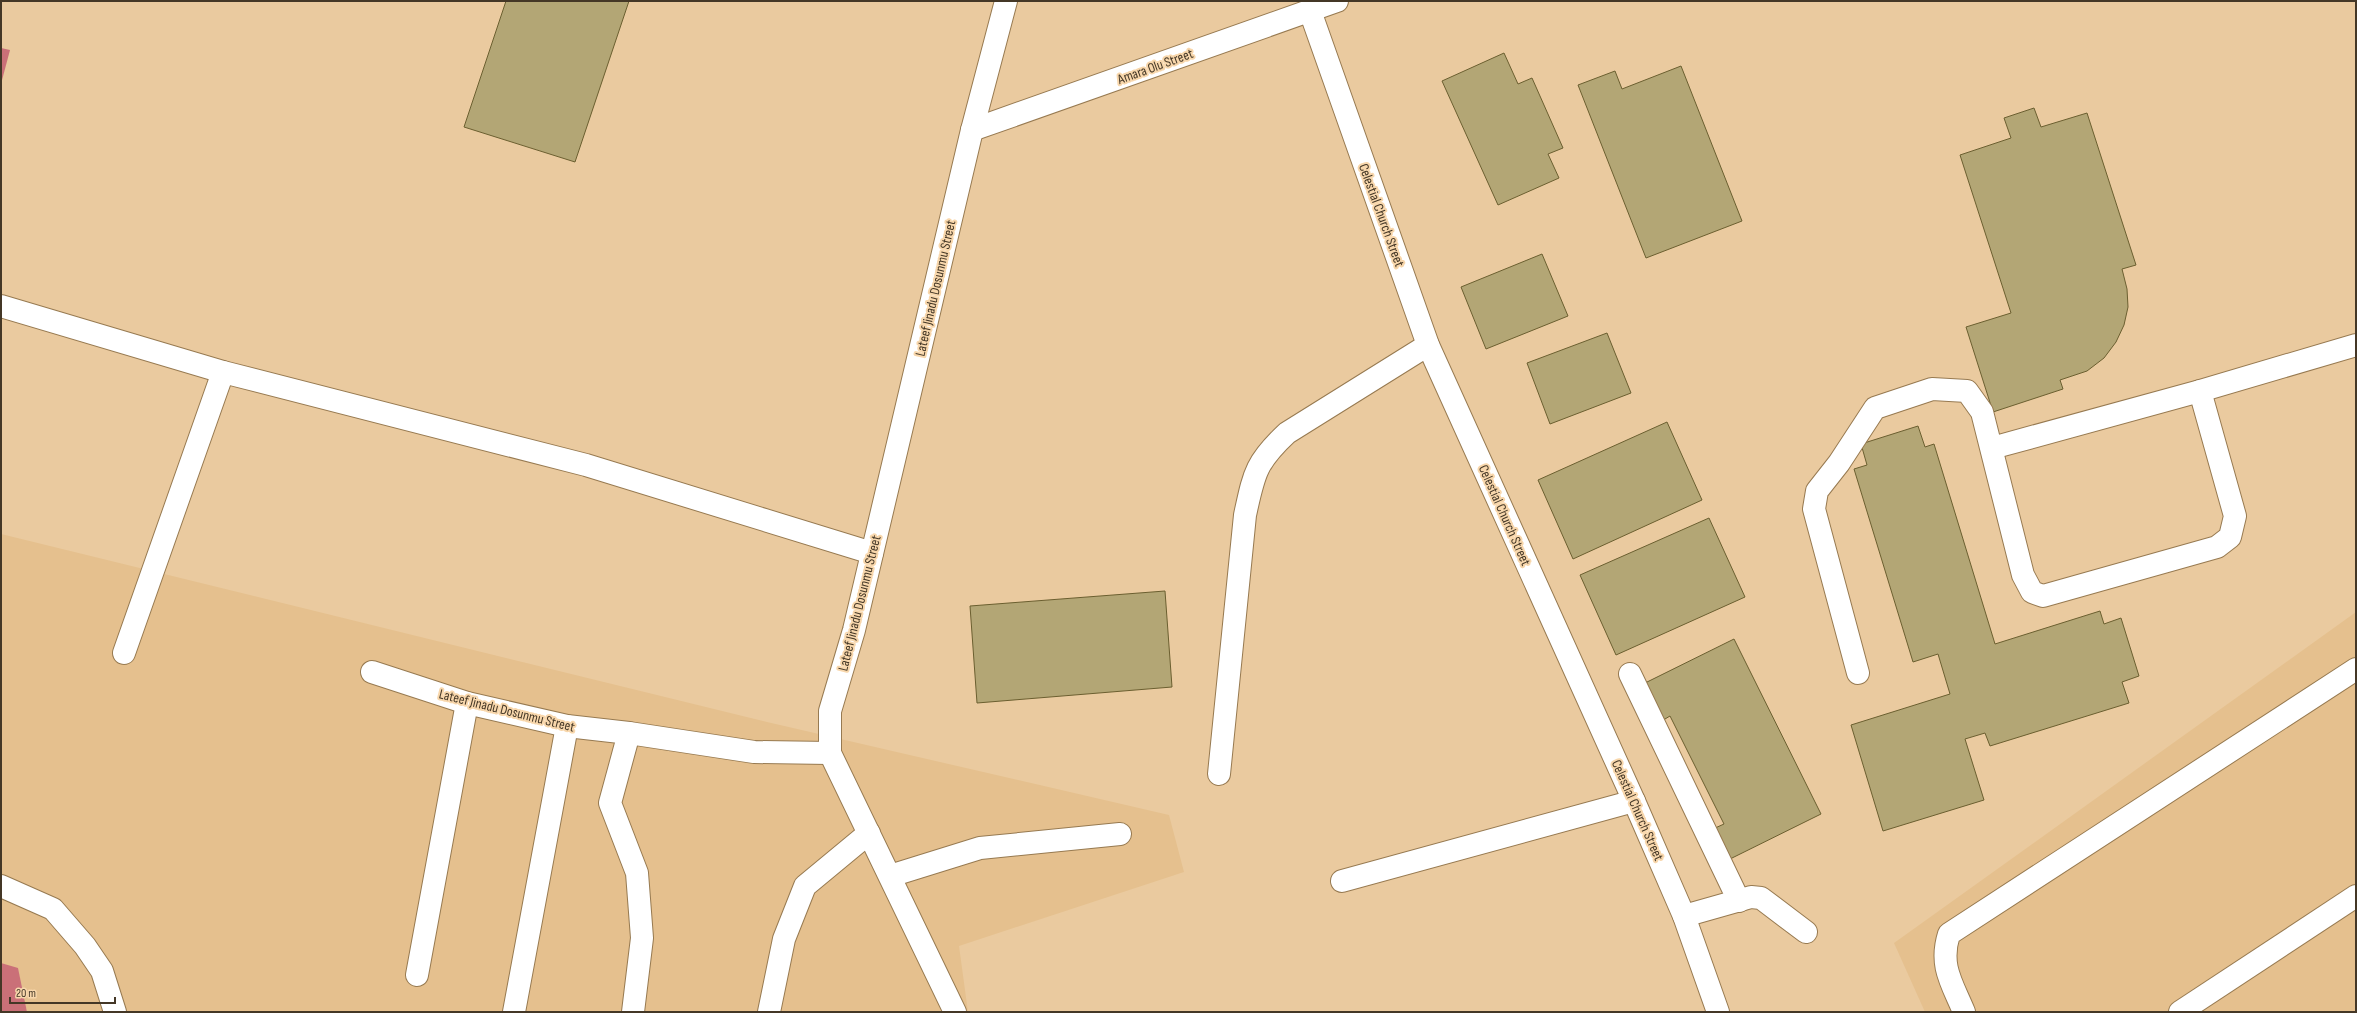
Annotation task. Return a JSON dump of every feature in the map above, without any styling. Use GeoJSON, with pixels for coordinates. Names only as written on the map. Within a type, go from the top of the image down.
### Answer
{"type":"FeatureCollection","features":[{"type":"Feature","properties":{"kind":"street","name":"Lateef Jinadu Dosunmu Street"},"geometry":{"type":"LineString","coordinates":[[372,672],[467,703],[567,726],[629,733],[754,752],[830,753],[830,711],[854,630],[972,130],[1006,1]]}},
{"type":"Feature","properties":{"kind":"street","name":"Amara Olu Street"},"geometry":{"type":"LineString","coordinates":[[972,130],[1337,1]]}},
{"type":"Feature","properties":{"kind":"street","name":"Celestial Church Street"},"geometry":{"type":"LineString","coordinates":[[1310,11],[1428,345],[1634,801],[1684,916],[1718,1012]]}},
{"type":"Feature","properties":{"kind":"street"},"geometry":{"type":"LineString","coordinates":[[1,306],[223,372],[586,465],[872,552]]}},
{"type":"Feature","properties":{"kind":"street"},"geometry":{"type":"LineString","coordinates":[[1219,774],[1244,515],[1254,474],[1267,452],[1287,434],[1428,345]]}},
{"type":"Feature","properties":{"kind":"street"},"geometry":{"type":"LineString","coordinates":[[1992,448],[2200,391],[2356,345]]}},
{"type":"Feature","properties":{"kind":"street"},"geometry":{"type":"LineString","coordinates":[[124,653],[223,372]]}},
{"type":"Feature","properties":{"kind":"street"},"geometry":{"type":"LineString","coordinates":[[1858,673],[1814,509],[1817,491],[1839,463],[1875,408],[1932,389],[1967,391],[1982,412],[2023,575],[2032,592],[2043,596],[2217,547],[2230,537],[2234,516],[2200,391]]}},
{"type":"Feature","properties":{"kind":"street"},"geometry":{"type":"LineString","coordinates":[[1964,1012],[1945,966],[1944,950],[1949,934],[2356,669]]}},
{"type":"Feature","properties":{"kind":"street"},"geometry":{"type":"LineString","coordinates":[[1630,674],[1739,901]]}},
{"type":"Feature","properties":{"kind":"street"},"geometry":{"type":"LineString","coordinates":[[417,975],[467,703]]}},
{"type":"Feature","properties":{"kind":"street"},"geometry":{"type":"LineString","coordinates":[[514,1012],[567,726]]}},
{"type":"Feature","properties":{"kind":"street"},"geometry":{"type":"LineString","coordinates":[[629,733],[610,803],[637,874],[642,938],[632,1012]]}},
{"type":"Feature","properties":{"kind":"street"},"geometry":{"type":"LineString","coordinates":[[830,753],[955,1012]]}},
{"type":"Feature","properties":{"kind":"street"},"geometry":{"type":"LineString","coordinates":[[1342,881],[1634,801]]}},
{"type":"Feature","properties":{"kind":"street"},"geometry":{"type":"LineString","coordinates":[[769,1012],[784,939],[804,886],[869,833]]}},
{"type":"Feature","properties":{"kind":"street"},"geometry":{"type":"LineString","coordinates":[[890,876],[980,848],[1120,834]]}},
{"type":"Feature","properties":{"kind":"street"},"geometry":{"type":"LineString","coordinates":[[1,886],[53,910],[85,946],[102,971],[115,1012]]}},
{"type":"Feature","properties":{"kind":"street"},"geometry":{"type":"LineString","coordinates":[[2180,1012],[2356,896]]}},
{"type":"Feature","properties":{"kind":"street"},"geometry":{"type":"LineString","coordinates":[[1684,916],[1750,897],[1761,898],[1806,932]]}},
{"type":"Feature","properties":{"kind":"shaded area"},"geometry":{"type":"Polygon","coordinates":[[[1,48],[10,50],[1,84],[1,48]]]}},
{"type":"Feature","properties":{"kind":"shaded area"},"geometry":{"type":"Polygon","coordinates":[[[1,534],[767,722],[1169,815],[1184,872],[959,946],[968,1012],[27,1012],[18,969],[1,963],[1,534]]]}},
{"type":"Feature","properties":{"kind":"shaded area"},"geometry":{"type":"Polygon","coordinates":[[[2356,612],[2356,1012],[1925,1012],[1894,943],[2356,612]]]}},
{"type":"Feature","properties":{"kind":"shaded area"},"geometry":{"type":"Polygon","coordinates":[[[1,963],[18,968],[27,1012],[1,1012],[1,963]]]}},
{"type":"Feature","properties":{"kind":"building"},"geometry":{"type":"Polygon","coordinates":[[[506,1],[629,1],[575,162],[464,127],[506,1]]]}},
{"type":"Feature","properties":{"kind":"building"},"geometry":{"type":"Polygon","coordinates":[[[1504,53],[1518,84],[1532,78],[1563,148],[1548,154],[1559,178],[1498,205],[1442,81],[1504,53]]]}},
{"type":"Feature","properties":{"kind":"building"},"geometry":{"type":"Polygon","coordinates":[[[1681,66],[1742,221],[1646,258],[1578,85],[1615,71],[1622,89],[1681,66]]]}},
{"type":"Feature","properties":{"kind":"building"},"geometry":{"type":"Polygon","coordinates":[[[2034,108],[2041,127],[2087,113],[2136,265],[2122,269],[2127,289],[2128,307],[2124,325],[2116,342],[2104,358],[2087,371],[2060,380],[2063,389],[1993,412],[1966,327],[2011,313],[1960,155],[2011,138],[2004,118],[2034,108]]]}},
{"type":"Feature","properties":{"kind":"building"},"geometry":{"type":"Polygon","coordinates":[[[1542,254],[1568,316],[1486,349],[1461,287],[1542,254]]]}},
{"type":"Feature","properties":{"kind":"building"},"geometry":{"type":"Polygon","coordinates":[[[1607,333],[1631,393],[1550,424],[1527,363],[1607,333]]]}},
{"type":"Feature","properties":{"kind":"building"},"geometry":{"type":"Polygon","coordinates":[[[1667,422],[1702,500],[1573,559],[1538,480],[1667,422]]]}},
{"type":"Feature","properties":{"kind":"building"},"geometry":{"type":"Polygon","coordinates":[[[1918,426],[1925,447],[1934,444],[1995,644],[2100,611],[2104,624],[2121,618],[2139,676],[2122,682],[2129,703],[1990,746],[1985,733],[1965,739],[1984,800],[1883,831],[1851,725],[1950,694],[1938,654],[1913,662],[1854,469],[1867,465],[1861,444],[1918,426]]]}},
{"type":"Feature","properties":{"kind":"building"},"geometry":{"type":"Polygon","coordinates":[[[1709,518],[1745,597],[1616,655],[1580,575],[1709,518]]]}},
{"type":"Feature","properties":{"kind":"building"},"geometry":{"type":"Polygon","coordinates":[[[1165,591],[1172,687],[977,703],[970,606],[1165,591]]]}},
{"type":"Feature","properties":{"kind":"building"},"geometry":{"type":"Polygon","coordinates":[[[1734,639],[1821,814],[1728,860],[1713,829],[1724,824],[1670,716],[1660,722],[1641,685],[1734,639]]]}}]}
